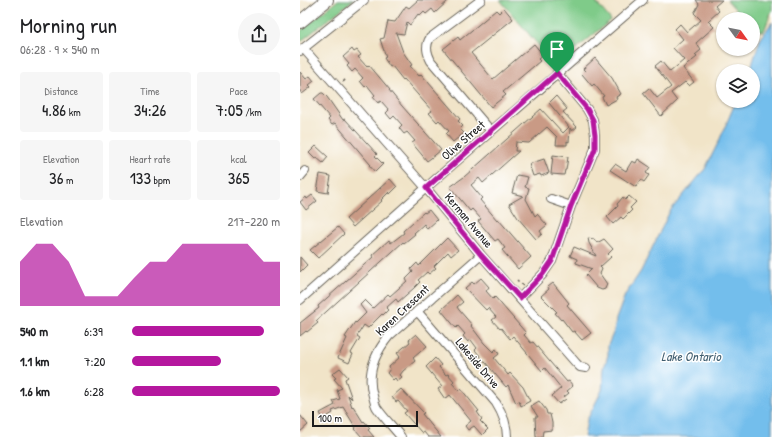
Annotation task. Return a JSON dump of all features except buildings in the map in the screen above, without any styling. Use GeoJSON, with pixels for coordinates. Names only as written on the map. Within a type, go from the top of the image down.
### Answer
{"type":"FeatureCollection","features":[{"type":"Feature","properties":{"kind":"highway"},"geometry":{"type":"LineString","coordinates":[[300,22],[327,0]]}},
{"type":"Feature","properties":{"kind":"street"},"geometry":{"type":"LineString","coordinates":[[302,50],[364,0]]}},
{"type":"Feature","properties":{"kind":"street"},"geometry":{"type":"LineString","coordinates":[[481,0],[435,34],[428,42],[427,55],[491,131]]}},
{"type":"Feature","properties":{"kind":"street","name":"Olive Street"},"geometry":{"type":"LineString","coordinates":[[300,300],[557,73],[643,0]]}},
{"type":"Feature","properties":{"kind":"street","name":"Kerman Avenue"},"geometry":{"type":"LineString","coordinates":[[302,50],[426,188],[481,255],[576,363],[580,367],[586,368]]}},
{"type":"Feature","properties":{"kind":"street"},"geometry":{"type":"LineString","coordinates":[[520,298],[543,274],[552,261],[571,206],[595,149],[593,120],[587,109],[557,73]]}},
{"type":"Feature","properties":{"kind":"street"},"geometry":{"type":"LineString","coordinates":[[551,199],[571,206]]}},
{"type":"Feature","properties":{"kind":"street","name":"Karen Crescent"},"geometry":{"type":"LineString","coordinates":[[401,437],[377,407],[370,387],[370,374],[373,360],[389,336],[481,255]]}},
{"type":"Feature","properties":{"kind":"street","name":"Lakeside Drive"},"geometry":{"type":"LineString","coordinates":[[417,311],[496,403],[504,416],[507,437]]}},
{"type":"Feature","properties":{"kind":"green space"},"geometry":{"type":"Polygon","coordinates":[[[338,0],[353,0],[300,42],[300,31],[338,0]]]}},
{"type":"Feature","properties":{"kind":"green space"},"geometry":{"type":"Polygon","coordinates":[[[500,0],[594,0],[611,20],[556,66],[500,0]]]}},
{"type":"Feature","properties":{"kind":"green space"},"geometry":{"type":"Polygon","coordinates":[[[727,0],[772,0],[772,10],[764,31],[760,31],[760,12],[738,12],[727,0]]]}},
{"type":"Feature","properties":{"kind":"water","name":"Lake Ontario"},"geometry":{"type":"Polygon","coordinates":[[[772,22],[772,437],[584,437],[587,420],[602,390],[604,368],[608,355],[608,345],[625,295],[641,271],[670,211],[705,169],[733,108],[760,108],[760,64],[752,64],[755,56],[760,56],[760,40],[772,22]]]}},
{"type":"Feature","properties":{"kind":"route"},"geometry":{"type":"LineString","coordinates":[[557,73],[587,109],[593,120],[595,149],[571,206],[552,261],[543,274],[520,298],[481,255],[426,188],[557,73]]}}]}
